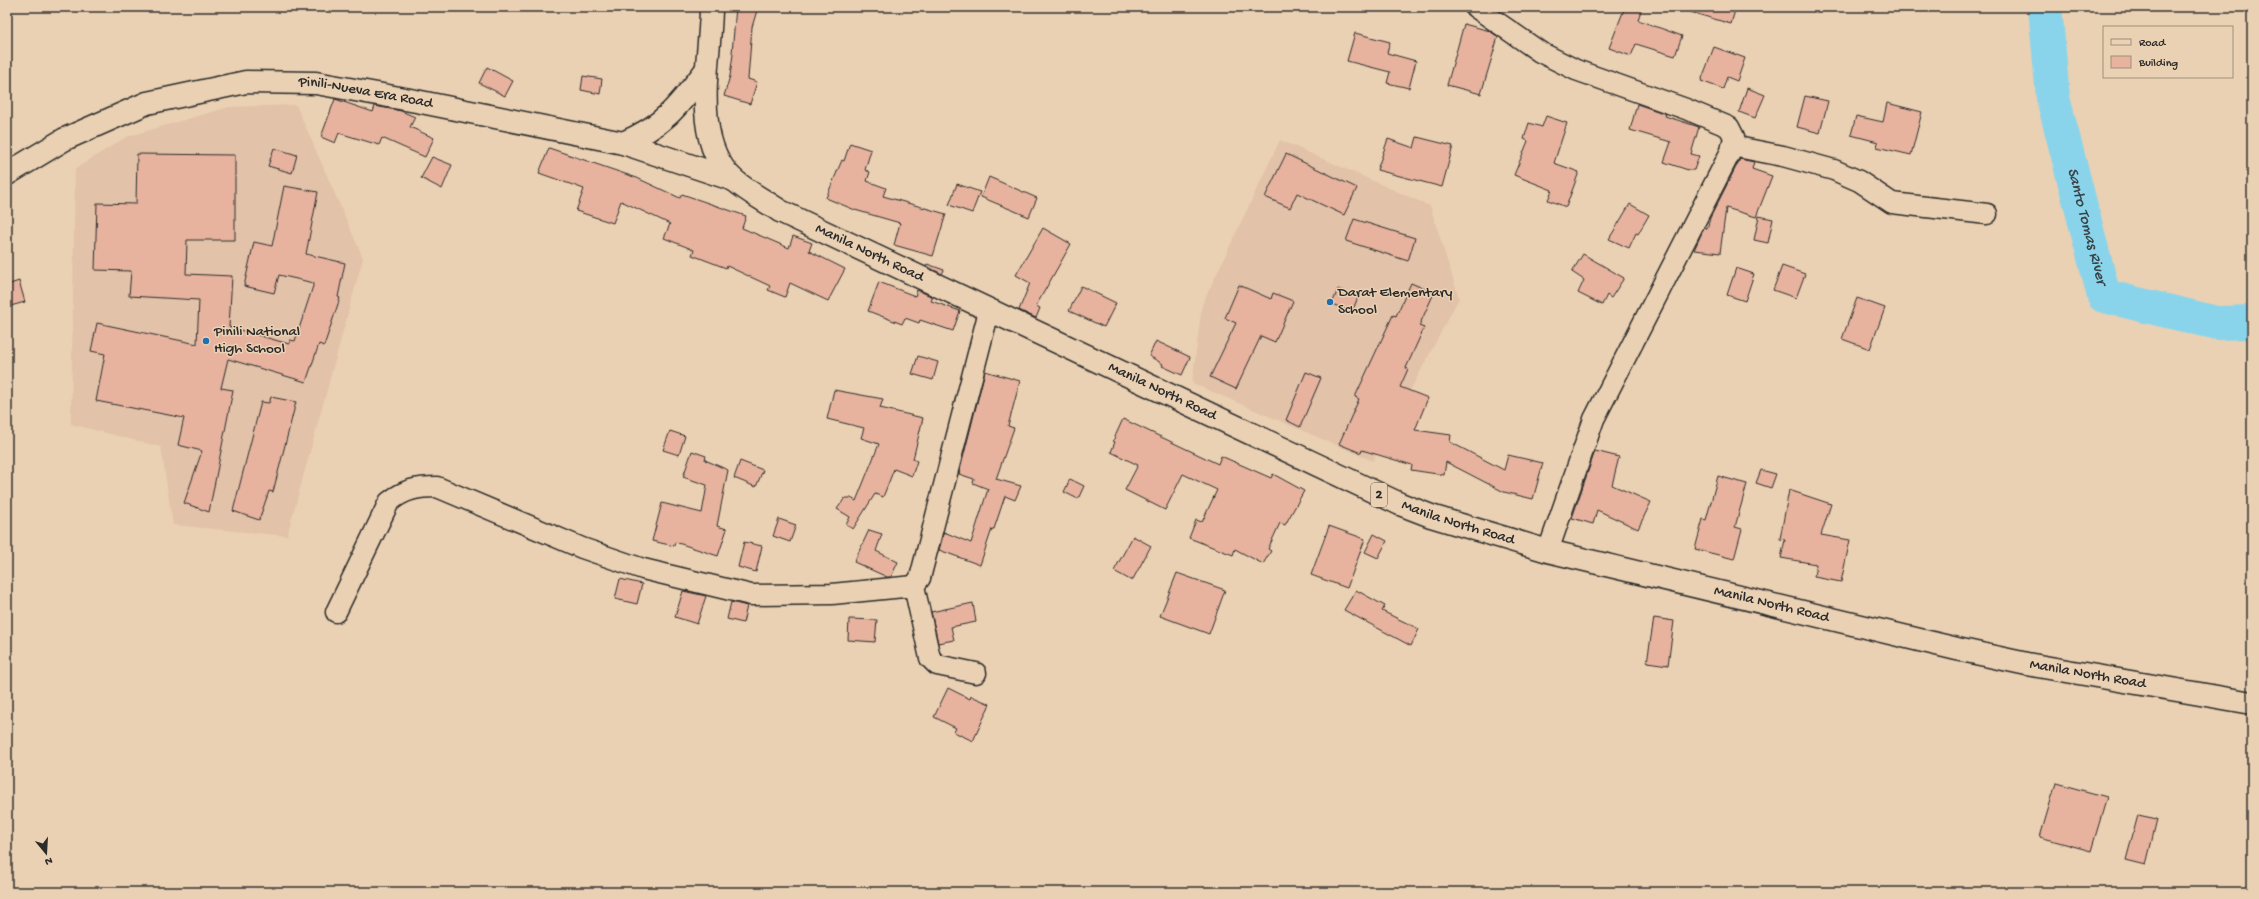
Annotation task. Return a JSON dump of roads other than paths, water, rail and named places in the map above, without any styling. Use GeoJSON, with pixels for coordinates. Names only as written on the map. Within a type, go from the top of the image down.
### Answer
{"type":"FeatureCollection","features":[{"type":"Feature","properties":{"kind":"main road","name":"Manila North Road"},"geometry":{"type":"LineString","coordinates":[[710,7],[705,101],[711,140],[716,158],[734,180],[780,211],[1400,504],[1431,516],[1548,551],[1957,649],[2027,664],[2252,703]]}},
{"type":"Feature","properties":{"kind":"main road"},"geometry":{"type":"LineString","coordinates":[[623,143],[645,134],[658,124],[679,105],[706,70]]}},
{"type":"Feature","properties":{"kind":"main road","name":"Pinili-Nueva Era Road"},"geometry":{"type":"LineString","coordinates":[[7,174],[65,139],[147,103],[246,82],[316,83],[416,101],[623,143],[734,180]]}},
{"type":"Feature","properties":{"kind":"street"},"geometry":{"type":"LineString","coordinates":[[1475,7],[1540,52],[1568,66],[1686,109],[1729,127],[1734,137],[1732,146],[1594,419],[1548,551]]}},
{"type":"Feature","properties":{"kind":"street"},"geometry":{"type":"LineString","coordinates":[[1732,146],[1783,156],[1834,170],[1859,181],[1892,203],[1987,214]]}},
{"type":"Feature","properties":{"kind":"street"},"geometry":{"type":"LineString","coordinates":[[336,612],[389,502],[400,493],[420,487],[437,487],[582,548],[643,569],[751,594],[832,594],[914,586],[920,578],[989,311]]}},
{"type":"Feature","properties":{"kind":"street"},"geometry":{"type":"LineString","coordinates":[[914,586],[930,658],[937,665],[976,673]]}},
{"type":"Feature","properties":{"kind":"waterway","name":"Santo Tomas River"},"geometry":{"type":"LineString","coordinates":[[2045,7],[2053,98],[2104,296],[2217,323],[2252,322]]}},
{"type":"Feature","properties":{"kind":"place","name":"Darat Elementary School"},"geometry":{"type":"Point","coordinates":[1330,302]}},
{"type":"Feature","properties":{"kind":"place","name":"Pinili National High School"},"geometry":{"type":"Point","coordinates":[206,341]}}]}
